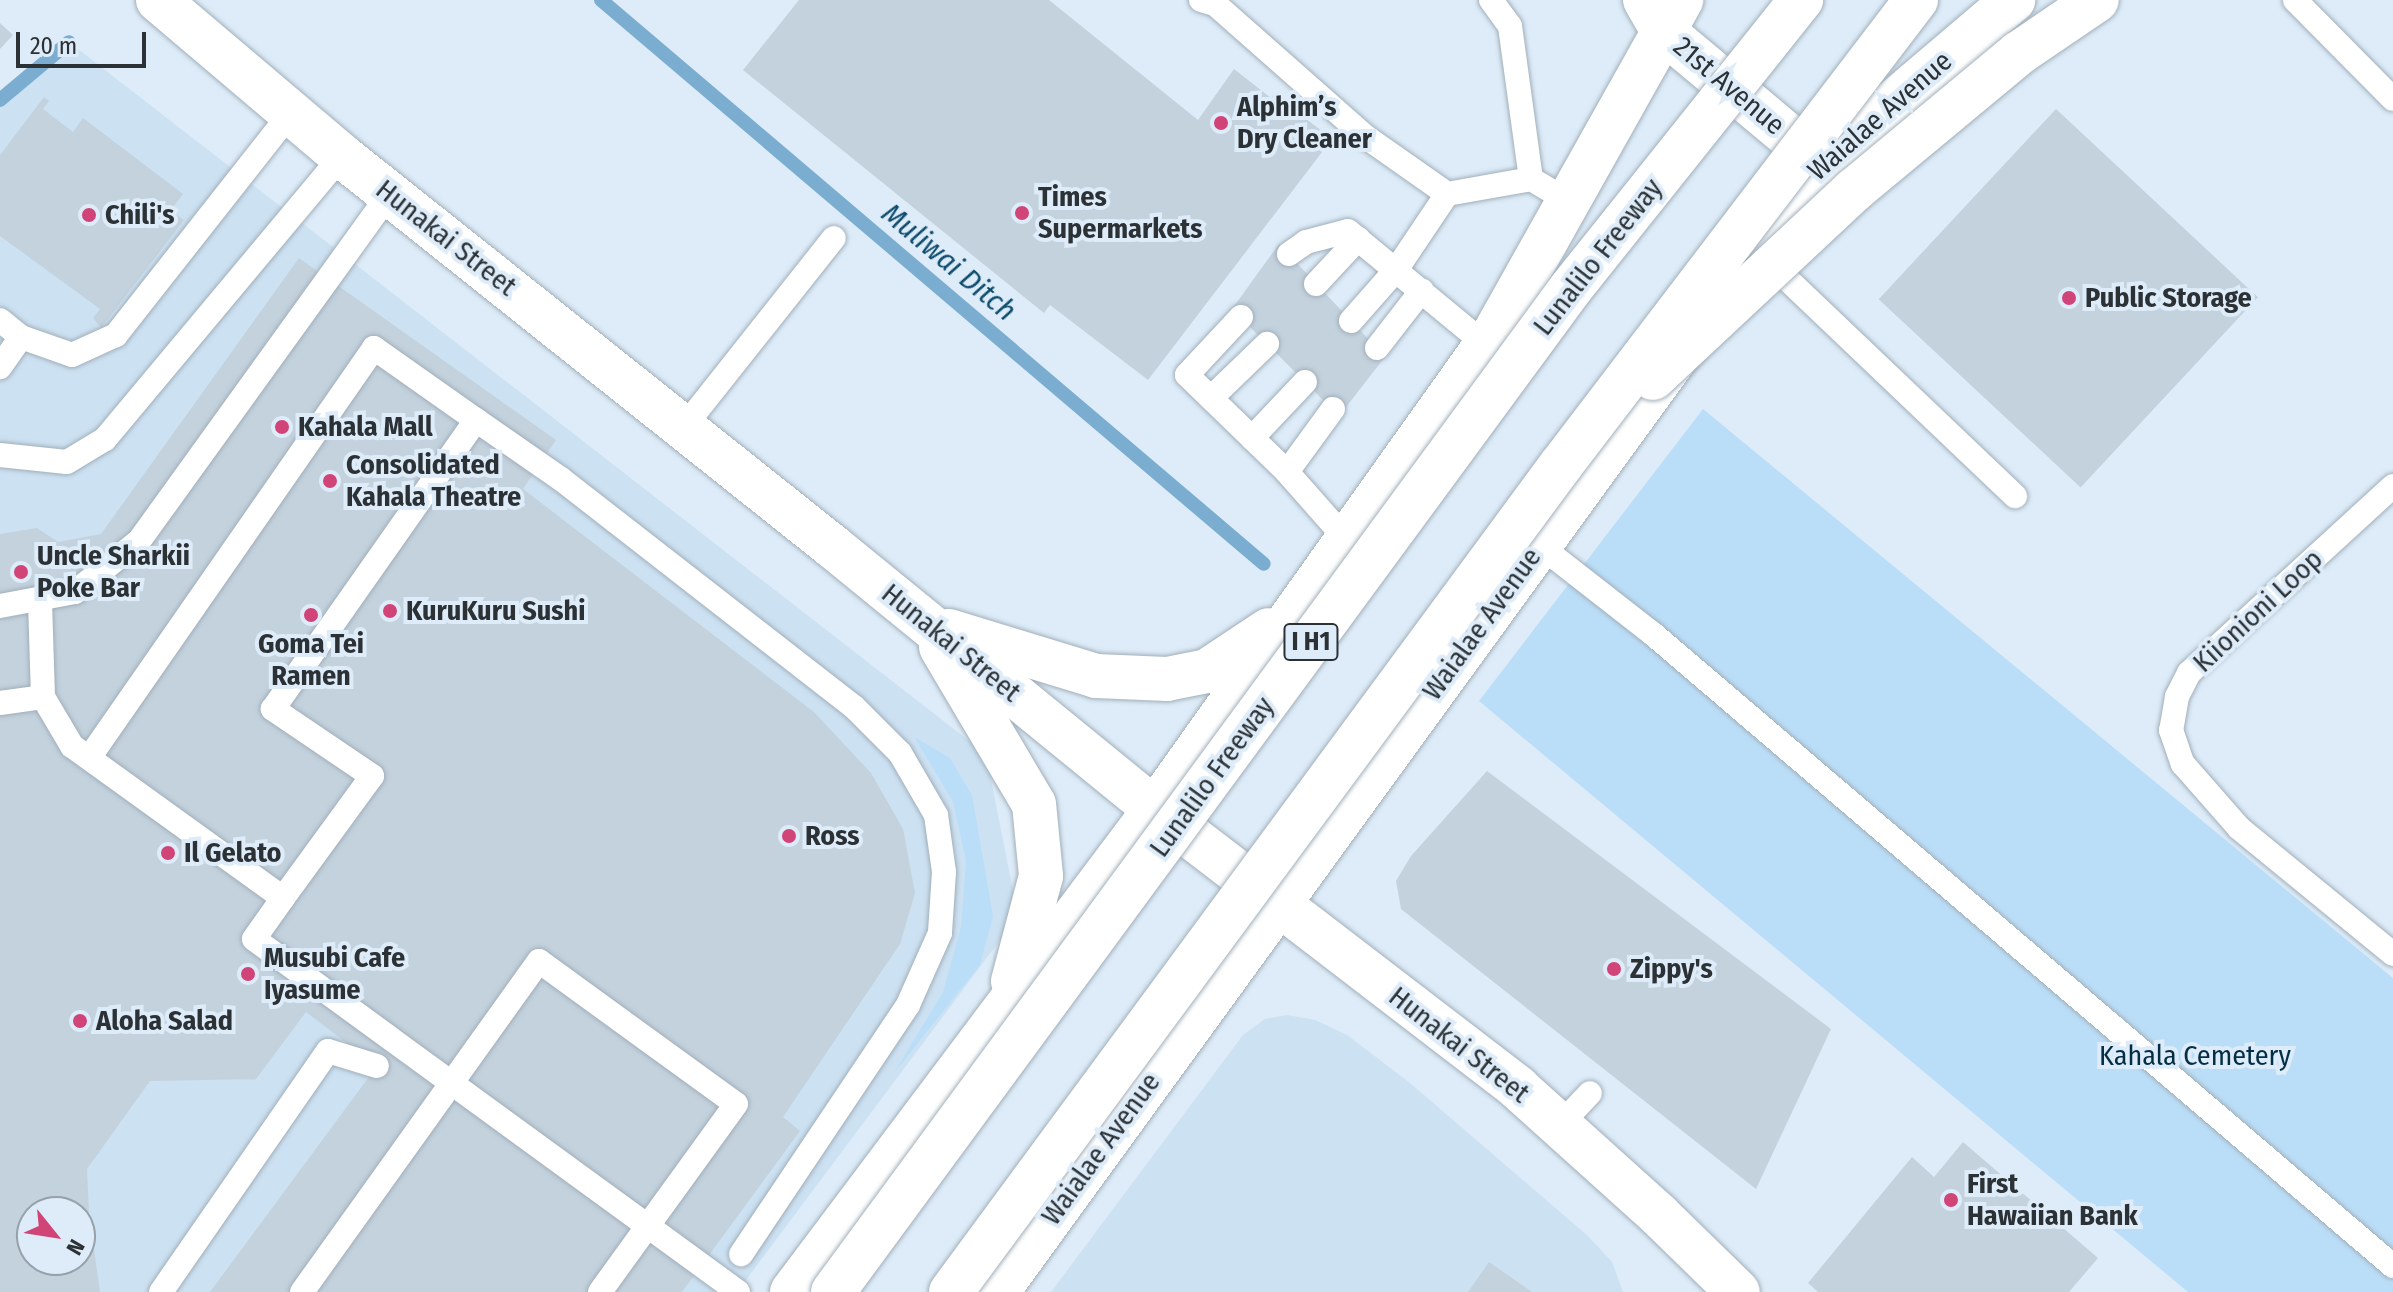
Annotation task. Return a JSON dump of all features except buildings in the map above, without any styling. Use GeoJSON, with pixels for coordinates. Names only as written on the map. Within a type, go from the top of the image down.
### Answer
{"type":"FeatureCollection","features":[{"type":"Feature","properties":{"kind":"main road","name":"Hunakai Street"},"geometry":{"type":"LineString","coordinates":[[158,0],[342,156],[684,427],[1155,809],[1277,906],[1518,1088],[1659,1215],[1738,1292]]}},
{"type":"Feature","properties":{"kind":"main road"},"geometry":{"type":"LineString","coordinates":[[1571,288],[1770,0]]}},
{"type":"Feature","properties":{"kind":"main road","name":"Lunalilo Freeway"},"geometry":{"type":"LineString","coordinates":[[833,1292],[1571,288],[1801,0]]}},
{"type":"Feature","properties":{"kind":"main road"},"geometry":{"type":"LineString","coordinates":[[951,1292],[1561,465],[1916,0]]}},
{"type":"Feature","properties":{"kind":"main road"},"geometry":{"type":"LineString","coordinates":[[1561,465],[1854,190],[2019,53],[2097,0]]}},
{"type":"Feature","properties":{"kind":"main road","name":"Waialae Avenue"},"geometry":{"type":"LineString","coordinates":[[997,1292],[1810,173],[2011,1]]}},
{"type":"Feature","properties":{"kind":"main road"},"geometry":{"type":"LineString","coordinates":[[792,1292],[1155,809],[1486,345],[1570,202],[1663,10]]}},
{"type":"Feature","properties":{"kind":"main road","name":"21st Avenue"},"geometry":{"type":"LineString","coordinates":[[1663,10],[1822,164]]}},
{"type":"Feature","properties":{"kind":"main road"},"geometry":{"type":"LineString","coordinates":[[928,625],[1096,676],[1167,679],[1207,671],[1290,616]]}},
{"type":"Feature","properties":{"kind":"main road"},"geometry":{"type":"LineString","coordinates":[[928,625],[1034,804],[1041,876],[1007,1002]]}},
{"type":"Feature","properties":{"kind":"lane"},"geometry":{"type":"LineString","coordinates":[[1201,0],[1215,4],[1366,137],[1447,194],[1531,179],[1570,202]]}},
{"type":"Feature","properties":{"kind":"lane"},"geometry":{"type":"LineString","coordinates":[[2295,0],[2393,99]]}},
{"type":"Feature","properties":{"kind":"lane"},"geometry":{"type":"LineString","coordinates":[[1500,3],[1510,26],[1531,179]]}},
{"type":"Feature","properties":{"kind":"lane"},"geometry":{"type":"LineString","coordinates":[[0,320],[21,337],[72,355],[116,335],[291,113]]}},
{"type":"Feature","properties":{"kind":"lane"},"geometry":{"type":"LineString","coordinates":[[0,455],[67,462],[105,439],[342,156]]}},
{"type":"Feature","properties":{"kind":"lane"},"geometry":{"type":"LineString","coordinates":[[0,606],[75,592],[139,541],[390,193]]}},
{"type":"Feature","properties":{"kind":"lane"},"geometry":{"type":"LineString","coordinates":[[1351,321],[1396,270],[1447,194]]}},
{"type":"Feature","properties":{"kind":"lane"},"geometry":{"type":"LineString","coordinates":[[1289,254],[1306,242],[1348,231],[1486,345]]}},
{"type":"Feature","properties":{"kind":"lane"},"geometry":{"type":"LineString","coordinates":[[684,427],[834,238]]}},
{"type":"Feature","properties":{"kind":"lane"},"geometry":{"type":"LineString","coordinates":[[1316,284],[1358,239]]}},
{"type":"Feature","properties":{"kind":"lane"},"geometry":{"type":"LineString","coordinates":[[1755,249],[2015,496]]}},
{"type":"Feature","properties":{"kind":"lane"},"geometry":{"type":"LineString","coordinates":[[1377,348],[1422,290]]}},
{"type":"Feature","properties":{"kind":"lane"},"geometry":{"type":"LineString","coordinates":[[1241,317],[1187,375],[1287,472],[1346,539]]}},
{"type":"Feature","properties":{"kind":"lane"},"geometry":{"type":"LineString","coordinates":[[0,367],[21,337]]}},
{"type":"Feature","properties":{"kind":"lane"},"geometry":{"type":"LineString","coordinates":[[1211,398],[1267,344]]}},
{"type":"Feature","properties":{"kind":"lane"},"geometry":{"type":"LineString","coordinates":[[89,758],[374,348],[561,479],[854,707],[900,753],[936,815],[944,872],[940,933],[908,1005],[741,1254]]}},
{"type":"Feature","properties":{"kind":"lane"},"geometry":{"type":"LineString","coordinates":[[1252,438],[1305,382]]}},
{"type":"Feature","properties":{"kind":"lane"},"geometry":{"type":"LineString","coordinates":[[1287,472],[1333,409]]}},
{"type":"Feature","properties":{"kind":"lane"},"geometry":{"type":"LineString","coordinates":[[476,420],[273,709],[372,776],[254,939],[738,1292]]}},
{"type":"Feature","properties":{"kind":"lane","name":"Kiionioni Loop"},"geometry":{"type":"LineString","coordinates":[[2393,486],[2189,673],[2177,697],[2171,730],[2183,764],[2239,828],[2393,954]]}},
{"type":"Feature","properties":{"kind":"lane"},"geometry":{"type":"LineString","coordinates":[[1539,545],[1653,634],[2393,1266]]}},
{"type":"Feature","properties":{"kind":"lane"},"geometry":{"type":"LineString","coordinates":[[40,600],[43,697],[72,746],[283,898]]}},
{"type":"Feature","properties":{"kind":"lane"},"geometry":{"type":"LineString","coordinates":[[0,703],[43,697]]}},
{"type":"Feature","properties":{"kind":"lane"},"geometry":{"type":"LineString","coordinates":[[302,1292],[539,961],[736,1104],[600,1292]]}},
{"type":"Feature","properties":{"kind":"lane"},"geometry":{"type":"LineString","coordinates":[[161,1292],[328,1051],[377,1066]]}},
{"type":"Feature","properties":{"kind":"lane"},"geometry":{"type":"LineString","coordinates":[[1559,1126],[1590,1093]]}},
{"type":"Feature","properties":{"kind":"shaded area","name":"Kahala Mall"},"geometry":{"type":"Polygon","coordinates":[[[69,42],[986,754],[1018,916],[737,1292],[0,1292],[0,100],[69,42]]]}},
{"type":"Feature","properties":{"kind":"shaded area"},"geometry":{"type":"Polygon","coordinates":[[[1287,1015],[1315,1020],[1347,1035],[1410,1083],[1588,1236],[1612,1262],[1623,1292],[1051,1292],[1243,1035],[1265,1019],[1287,1015]]]}},
{"type":"Feature","properties":{"kind":"green space","name":"Kahala Cemetery"},"geometry":{"type":"Polygon","coordinates":[[[1703,409],[2393,978],[2393,1292],[2188,1292],[1479,701],[1703,409]]]}},
{"type":"Feature","properties":{"kind":"green space"},"geometry":{"type":"Polygon","coordinates":[[[914,737],[950,758],[972,795],[993,916],[980,965],[894,1073],[943,992],[961,927],[966,861],[953,802],[914,737]]]}},
{"type":"Feature","properties":{"kind":"waterway","name":"Muliwai Ditch"},"geometry":{"type":"LineString","coordinates":[[601,0],[1264,564]]}},
{"type":"Feature","properties":{"kind":"waterway","name":"Muliwai Ditch"},"geometry":{"type":"LineString","coordinates":[[0,100],[69,42]]}},
{"type":"Feature","properties":{"kind":"place","name":"Alphim’s Dry Cleaner"},"geometry":{"type":"Point","coordinates":[1221,123]}},
{"type":"Feature","properties":{"kind":"place","name":"Times Supermarkets"},"geometry":{"type":"Point","coordinates":[1022,213]}},
{"type":"Feature","properties":{"kind":"place","name":"Chili's"},"geometry":{"type":"Point","coordinates":[89,215]}},
{"type":"Feature","properties":{"kind":"place","name":"Public Storage"},"geometry":{"type":"Point","coordinates":[2069,298]}},
{"type":"Feature","properties":{"kind":"place","name":"Kahala Mall"},"geometry":{"type":"Point","coordinates":[282,427]}},
{"type":"Feature","properties":{"kind":"place","name":"Consolidated Kahala Theatre"},"geometry":{"type":"Point","coordinates":[330,481]}},
{"type":"Feature","properties":{"kind":"place","name":"Uncle Sharkii Poke Bar"},"geometry":{"type":"Point","coordinates":[21,572]}},
{"type":"Feature","properties":{"kind":"place","name":"KuruKuru Sushi"},"geometry":{"type":"Point","coordinates":[390,611]}},
{"type":"Feature","properties":{"kind":"place","name":"Goma Tei Ramen"},"geometry":{"type":"Point","coordinates":[311,615]}},
{"type":"Feature","properties":{"kind":"place","name":"Ross"},"geometry":{"type":"Point","coordinates":[789,836]}},
{"type":"Feature","properties":{"kind":"place","name":"Il Gelato"},"geometry":{"type":"Point","coordinates":[168,853]}},
{"type":"Feature","properties":{"kind":"place","name":"Zippy's"},"geometry":{"type":"Point","coordinates":[1614,969]}},
{"type":"Feature","properties":{"kind":"place","name":"Musubi Cafe Iyasume"},"geometry":{"type":"Point","coordinates":[248,974]}},
{"type":"Feature","properties":{"kind":"place","name":"Aloha Salad"},"geometry":{"type":"Point","coordinates":[80,1021]}},
{"type":"Feature","properties":{"kind":"place","name":"First Hawaiian Bank"},"geometry":{"type":"Point","coordinates":[1951,1200]}}]}
